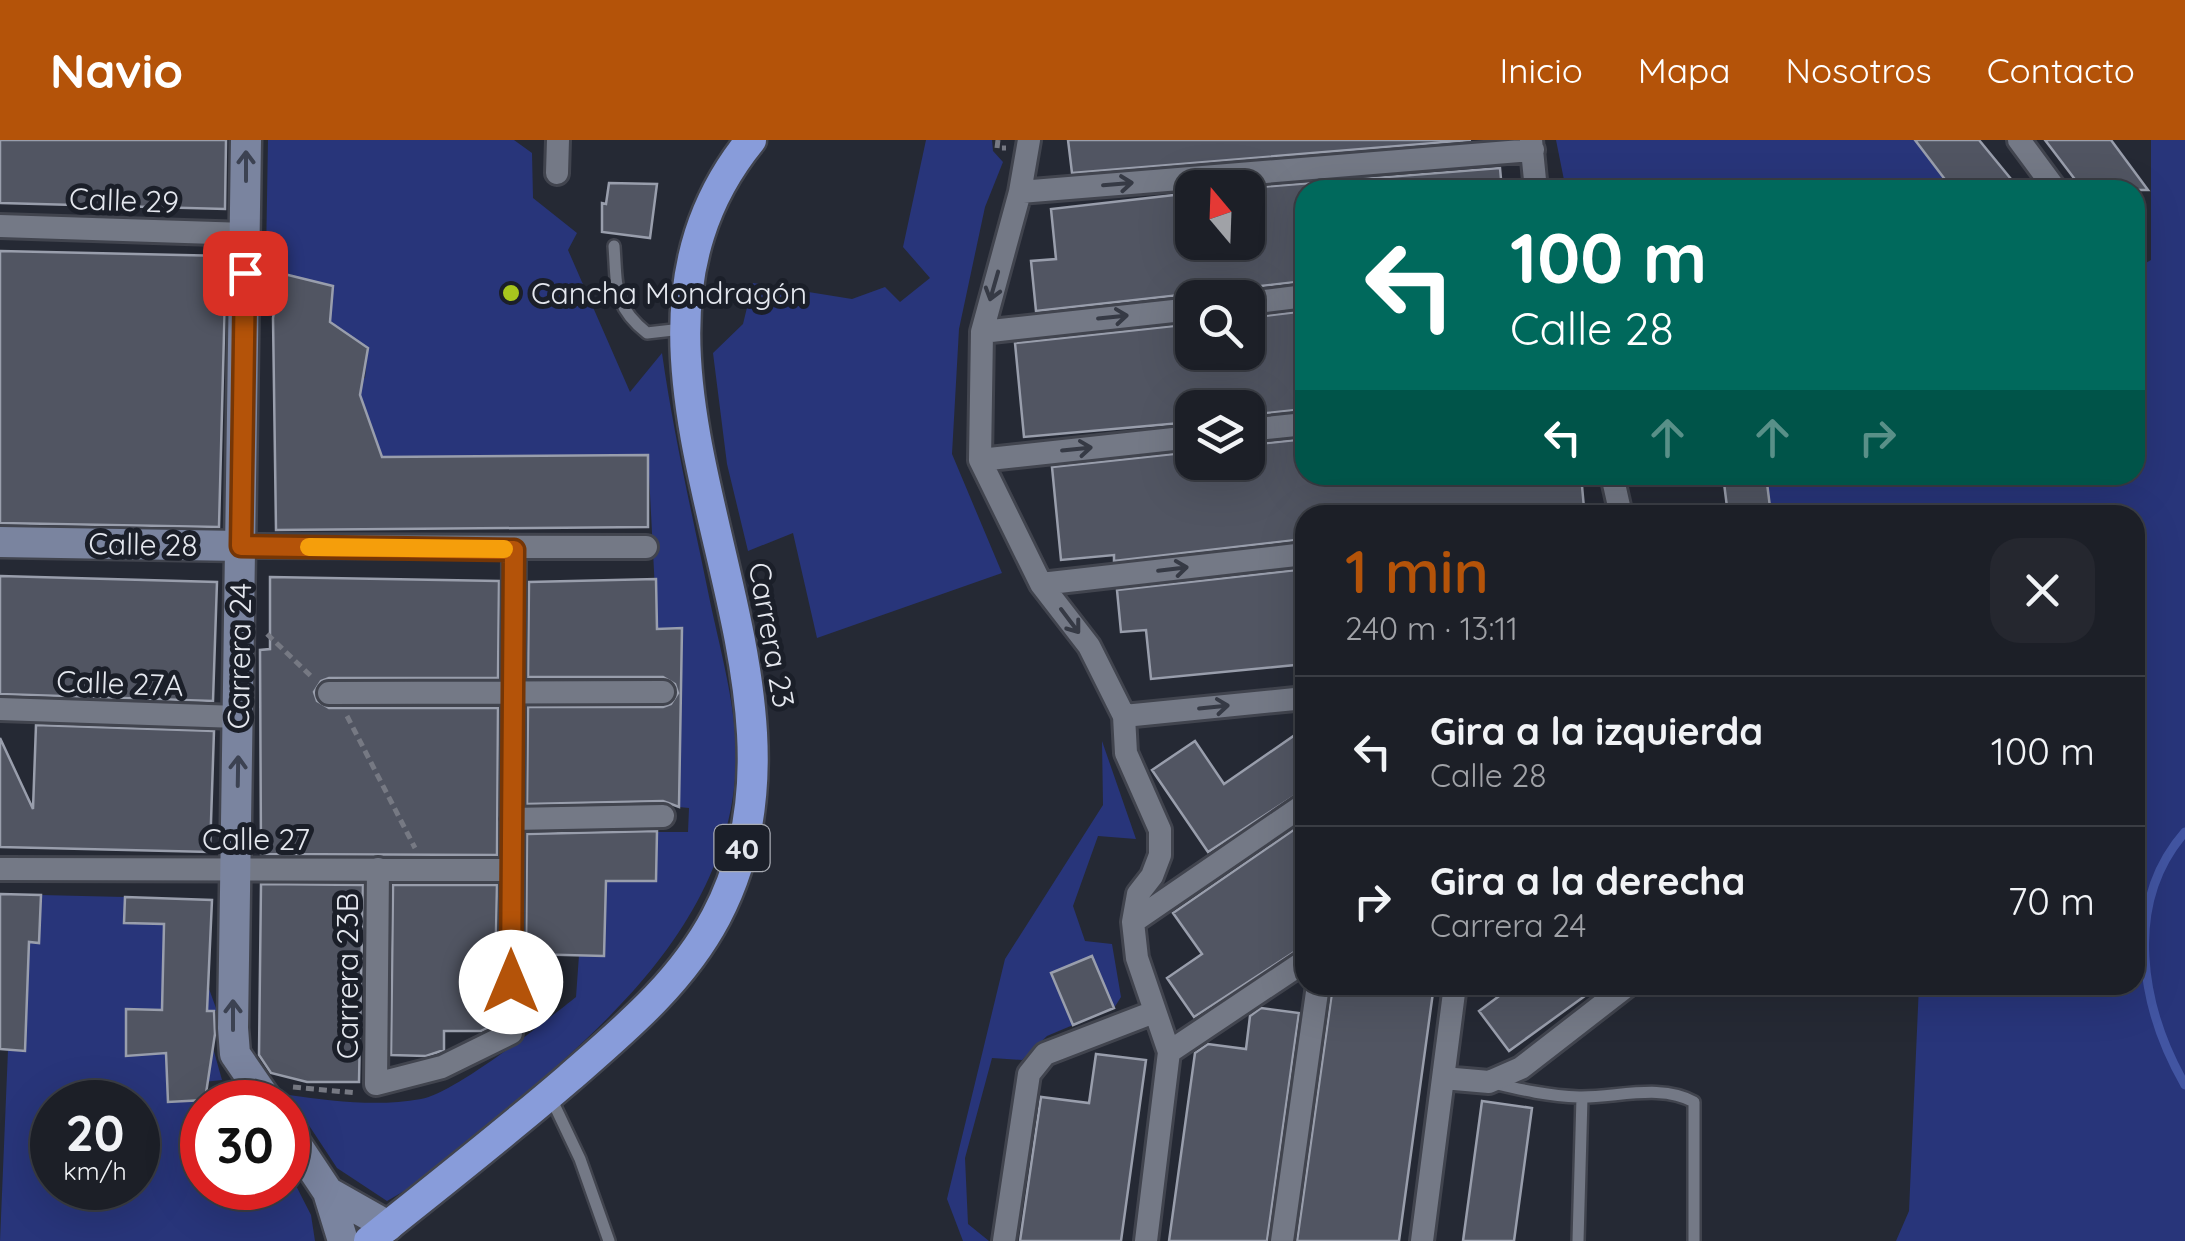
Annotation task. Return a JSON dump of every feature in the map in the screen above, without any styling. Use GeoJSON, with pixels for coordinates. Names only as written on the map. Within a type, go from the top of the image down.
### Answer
{"type":"FeatureCollection","features":[{"type":"Feature","properties":{"kind":"highway","name":"Carrera 23"},"geometry":{"type":"LineString","coordinates":[[379,1233],[550,1094],[680,975],[717,915],[740,857],[754,800],[750,690],[689,394],[682,329],[685,296],[698,246],[728,176],[750,140]]}},
{"type":"Feature","properties":{"kind":"street","name":"Carrera 24"},"geometry":{"type":"LineString","coordinates":[[246,140],[233,1028],[235,1054],[253,1080]]}},
{"type":"Feature","properties":{"kind":"street"},"geometry":{"type":"LineString","coordinates":[[557,174],[558,140]]}},
{"type":"Feature","properties":{"kind":"street"},"geometry":{"type":"LineString","coordinates":[[1029,140],[1020,192],[982,332],[980,460],[1041,584],[1089,646],[1124,716],[1126,754],[1160,830],[1160,855],[1152,876],[1138,894],[1133,922],[1136,958],[1169,1052],[1146,1241]]}},
{"type":"Feature","properties":{"kind":"street"},"geometry":{"type":"LineString","coordinates":[[2019,140],[2049,180]]}},
{"type":"Feature","properties":{"kind":"street"},"geometry":{"type":"LineString","coordinates":[[1020,192],[1532,145],[1535,180]]}},
{"type":"Feature","properties":{"kind":"street","name":"Calle 29"},"geometry":{"type":"LineString","coordinates":[[0,226],[246,234]]}},
{"type":"Feature","properties":{"kind":"street"},"geometry":{"type":"LineString","coordinates":[[1265,300],[1295,297]]}},
{"type":"Feature","properties":{"kind":"street"},"geometry":{"type":"LineString","coordinates":[[982,332],[1175,310]]}},
{"type":"Feature","properties":{"kind":"street"},"geometry":{"type":"LineString","coordinates":[[1265,428],[1295,425]]}},
{"type":"Feature","properties":{"kind":"street"},"geometry":{"type":"LineString","coordinates":[[980,460],[1175,438]]}},
{"type":"Feature","properties":{"kind":"street","name":"Calle 28"},"geometry":{"type":"LineString","coordinates":[[0,542],[514,550],[646,547]]}},
{"type":"Feature","properties":{"kind":"street"},"geometry":{"type":"LineString","coordinates":[[376,1084],[442,1067],[510,1033],[514,550]]}},
{"type":"Feature","properties":{"kind":"street"},"geometry":{"type":"LineString","coordinates":[[1041,584],[1295,555]]}},
{"type":"Feature","properties":{"kind":"street"},"geometry":{"type":"LineString","coordinates":[[329,694],[663,692]]}},
{"type":"Feature","properties":{"kind":"street"},"geometry":{"type":"LineString","coordinates":[[1124,716],[1295,699]]}},
{"type":"Feature","properties":{"kind":"street","name":"Calle 27A"},"geometry":{"type":"LineString","coordinates":[[0,709],[238,717]]}},
{"type":"Feature","properties":{"kind":"street"},"geometry":{"type":"LineString","coordinates":[[1133,922],[1295,811]]}},
{"type":"Feature","properties":{"kind":"street"},"geometry":{"type":"LineString","coordinates":[[512,819],[663,816]]}},
{"type":"Feature","properties":{"kind":"street","name":"Calle 27"},"geometry":{"type":"LineString","coordinates":[[0,869],[512,870]]}},
{"type":"Feature","properties":{"kind":"street","name":"Carrera 23B"},"geometry":{"type":"LineString","coordinates":[[376,1084],[378,869]]}},
{"type":"Feature","properties":{"kind":"street"},"geometry":{"type":"LineString","coordinates":[[1169,1052],[1295,968]]}},
{"type":"Feature","properties":{"kind":"street"},"geometry":{"type":"LineString","coordinates":[[1282,1241],[1317,995]]}},
{"type":"Feature","properties":{"kind":"street"},"geometry":{"type":"LineString","coordinates":[[1422,1241],[1454,995]]}},
{"type":"Feature","properties":{"kind":"street"},"geometry":{"type":"LineString","coordinates":[[1443,1078],[1489,1082],[1522,1068],[1615,995]]}},
{"type":"Feature","properties":{"kind":"street"},"geometry":{"type":"LineString","coordinates":[[1004,1241],[1029,1074],[1044,1054],[1154,1012]]}},
{"type":"Feature","properties":{"kind":"street"},"geometry":{"type":"LineString","coordinates":[[310,1165],[328,1192],[343,1241]]}},
{"type":"Feature","properties":{"kind":"street"},"geometry":{"type":"LineString","coordinates":[[328,1192],[379,1233]]}},
{"type":"Feature","properties":{"kind":"lane"},"geometry":{"type":"LineString","coordinates":[[614,246],[617,298],[628,318],[648,333],[682,329]]}},
{"type":"Feature","properties":{"kind":"lane"},"geometry":{"type":"LineString","coordinates":[[511,982],[549,981]]}},
{"type":"Feature","properties":{"kind":"lane"},"geometry":{"type":"LineString","coordinates":[[1489,1082],[1540,1094],[1582,1097],[1678,1093],[1694,1102],[1698,1121],[1694,1241]]}},
{"type":"Feature","properties":{"kind":"lane"},"geometry":{"type":"LineString","coordinates":[[550,1094],[580,1159],[610,1241]]}},
{"type":"Feature","properties":{"kind":"lane"},"geometry":{"type":"LineString","coordinates":[[1578,1241],[1582,1097]]}},
{"type":"Feature","properties":{"kind":"path"},"geometry":{"type":"LineString","coordinates":[[997,148],[998,140]]}},
{"type":"Feature","properties":{"kind":"path"},"geometry":{"type":"LineString","coordinates":[[240,608],[329,694],[358,730],[388,800],[410,831],[422,869]]}},
{"type":"Feature","properties":{"kind":"path"},"geometry":{"type":"LineString","coordinates":[[310,1091],[360,1093],[376,1084]]}},
{"type":"Feature","properties":{"kind":"shaded area"},"geometry":{"type":"Polygon","coordinates":[[[268,140],[514,140],[532,153],[533,198],[577,233],[568,250],[630,392],[662,353],[734,723],[736,763],[725,832],[701,895],[665,952],[620,1005],[570,1054],[411,1187],[387,1201],[337,1168],[310,1127],[310,1098],[372,1103],[436,1094],[500,1055],[576,997],[579,955],[605,881],[655,881],[657,832],[688,832],[689,808],[679,807],[682,629],[657,629],[648,455],[370,457],[370,424],[352,381],[365,378],[368,348],[328,328],[333,286],[281,273],[273,316],[265,314],[268,140]]]}},
{"type":"Feature","properties":{"kind":"shaded area"},"geometry":{"type":"Polygon","coordinates":[[[926,140],[992,140],[993,151],[1003,162],[985,207],[959,329],[952,454],[1002,573],[817,638],[793,533],[748,551],[727,464],[713,353],[743,324],[753,283],[852,299],[885,287],[900,302],[930,278],[903,247],[926,140]]]}},
{"type":"Feature","properties":{"kind":"shaded area"},"geometry":{"type":"Polygon","coordinates":[[[1556,140],[1915,140],[1945,180],[1564,180],[1556,140]]]}},
{"type":"Feature","properties":{"kind":"shaded area"},"geometry":{"type":"Polygon","coordinates":[[[2151,140],[2185,140],[2185,1241],[1896,1241],[1909,1211],[1919,995],[2145,995],[2145,505],[1760,505],[1736,485],[2145,485],[2145,263],[2151,260],[2151,140]]]}},
{"type":"Feature","properties":{"kind":"shaded area"},"geometry":{"type":"Polygon","coordinates":[[[1102,741],[1136,839],[1098,836],[1073,906],[1085,941],[1112,944],[1121,997],[1114,1008],[1092,956],[1051,973],[1073,1025],[1047,1036],[1022,1060],[992,1058],[965,1158],[968,1224],[989,1241],[963,1241],[947,1199],[1005,959],[1103,805],[1102,741]]]}},
{"type":"Feature","properties":{"kind":"shaded area"},"geometry":{"type":"Polygon","coordinates":[[[41,895],[125,897],[124,923],[165,924],[163,983],[208,986],[217,1011],[127,1009],[126,1056],[213,1048],[222,1080],[180,1080],[180,1085],[168,1086],[169,1102],[180,1101],[180,1210],[308,1210],[315,1241],[0,1241],[8,1050],[25,1050],[28,982],[22,942],[38,943],[41,895]]]}},
{"type":"Feature","properties":{"kind":"building"},"geometry":{"type":"Polygon","coordinates":[[[0,140],[226,140],[225,209],[0,203],[0,140]]]}},
{"type":"Feature","properties":{"kind":"building"},"geometry":{"type":"Polygon","coordinates":[[[1068,140],[1471,140],[1072,173],[1068,140]]]}},
{"type":"Feature","properties":{"kind":"building"},"geometry":{"type":"Polygon","coordinates":[[[1915,140],[1979,140],[2012,180],[1945,180],[1915,140]]]}},
{"type":"Feature","properties":{"kind":"building"},"geometry":{"type":"Polygon","coordinates":[[[2045,140],[2111,140],[2141,180],[2075,180],[2045,140]]]}},
{"type":"Feature","properties":{"kind":"building"},"geometry":{"type":"Polygon","coordinates":[[[1500,168],[1501,180],[1349,180],[1500,168]]]}},
{"type":"Feature","properties":{"kind":"building"},"geometry":{"type":"Polygon","coordinates":[[[609,183],[657,184],[650,238],[602,232],[602,203],[606,204],[609,183]]]}},
{"type":"Feature","properties":{"kind":"building"},"geometry":{"type":"Polygon","coordinates":[[[1295,184],[1295,282],[1265,285],[1265,280],[1175,280],[1175,295],[1036,311],[1031,261],[1056,259],[1051,209],[1175,195],[1175,260],[1265,260],[1265,187],[1295,184]]]}},
{"type":"Feature","properties":{"kind":"building"},"geometry":{"type":"Polygon","coordinates":[[[0,251],[226,256],[219,527],[0,523],[0,251]]]}},
{"type":"Feature","properties":{"kind":"building"},"geometry":{"type":"Polygon","coordinates":[[[280,273],[333,286],[330,322],[368,348],[360,395],[382,457],[648,455],[648,527],[276,530],[273,318],[280,273]]]}},
{"type":"Feature","properties":{"kind":"building"},"geometry":{"type":"Polygon","coordinates":[[[1295,312],[1295,410],[1265,413],[1265,390],[1175,390],[1175,424],[1024,437],[1015,343],[1175,326],[1175,370],[1265,370],[1265,316],[1295,312]]]}},
{"type":"Feature","properties":{"kind":"building"},"geometry":{"type":"Polygon","coordinates":[[[1295,440],[1295,485],[1582,485],[1584,505],[1295,505],[1295,540],[1114,561],[1114,555],[1061,560],[1052,467],[1175,454],[1175,480],[1265,480],[1265,443],[1295,440]]]}},
{"type":"Feature","properties":{"kind":"building"},"geometry":{"type":"Polygon","coordinates":[[[1724,485],[1767,485],[1770,505],[1727,505],[1724,485]]]}},
{"type":"Feature","properties":{"kind":"building"},"geometry":{"type":"Polygon","coordinates":[[[1295,570],[1295,665],[1151,679],[1146,630],[1121,632],[1117,590],[1295,570]]]}},
{"type":"Feature","properties":{"kind":"building"},"geometry":{"type":"Polygon","coordinates":[[[0,576],[217,582],[213,701],[0,694],[0,576]]]}},
{"type":"Feature","properties":{"kind":"building"},"geometry":{"type":"Polygon","coordinates":[[[270,577],[499,581],[498,678],[329,678],[321,681],[314,692],[317,701],[329,708],[498,708],[497,855],[261,854],[260,650],[270,649],[270,577]]]}},
{"type":"Feature","properties":{"kind":"building"},"geometry":{"type":"Polygon","coordinates":[[[656,579],[657,629],[682,628],[679,807],[663,801],[527,804],[528,707],[663,707],[671,704],[678,693],[675,684],[663,677],[528,677],[529,582],[656,579]]]}},
{"type":"Feature","properties":{"kind":"building"},"geometry":{"type":"Polygon","coordinates":[[[36,725],[214,731],[210,852],[0,847],[0,738],[33,809],[36,725]]]}},
{"type":"Feature","properties":{"kind":"building"},"geometry":{"type":"Polygon","coordinates":[[[1295,735],[1295,795],[1208,852],[1152,770],[1195,741],[1224,784],[1295,735]]]}},
{"type":"Feature","properties":{"kind":"building"},"geometry":{"type":"Polygon","coordinates":[[[1295,829],[1295,951],[1194,1017],[1167,978],[1202,954],[1173,913],[1295,829]]]}},
{"type":"Feature","properties":{"kind":"building"},"geometry":{"type":"Polygon","coordinates":[[[657,831],[656,881],[606,881],[604,956],[526,954],[527,834],[657,831]]]}},
{"type":"Feature","properties":{"kind":"building"},"geometry":{"type":"Polygon","coordinates":[[[261,884],[363,885],[359,1082],[310,1082],[271,1073],[259,1055],[261,884]]]}},
{"type":"Feature","properties":{"kind":"building"},"geometry":{"type":"Polygon","coordinates":[[[393,885],[497,885],[494,1025],[481,1031],[444,1031],[444,1050],[426,1056],[391,1055],[393,885]]]}},
{"type":"Feature","properties":{"kind":"building"},"geometry":{"type":"Polygon","coordinates":[[[0,894],[41,895],[39,943],[29,942],[25,1051],[0,1049],[0,894]]]}},
{"type":"Feature","properties":{"kind":"building"},"geometry":{"type":"Polygon","coordinates":[[[125,897],[212,900],[207,1011],[214,1011],[215,1034],[208,1080],[180,1080],[180,1101],[168,1102],[166,1053],[126,1056],[126,1009],[162,1010],[164,924],[124,923],[125,897]]]}},
{"type":"Feature","properties":{"kind":"building"},"geometry":{"type":"Polygon","coordinates":[[[1092,956],[1114,1008],[1073,1025],[1051,973],[1092,956]]]}},
{"type":"Feature","properties":{"kind":"building"},"geometry":{"type":"Polygon","coordinates":[[[1332,995],[1433,995],[1399,1241],[1297,1241],[1332,995]]]}},
{"type":"Feature","properties":{"kind":"building"},"geometry":{"type":"Polygon","coordinates":[[[1501,995],[1586,995],[1509,1051],[1479,1011],[1501,995]]]}},
{"type":"Feature","properties":{"kind":"building"},"geometry":{"type":"Polygon","coordinates":[[[1261,1008],[1299,1013],[1267,1241],[1169,1241],[1195,1053],[1208,1044],[1246,1049],[1250,1016],[1261,1008]]]}},
{"type":"Feature","properties":{"kind":"building"},"geometry":{"type":"Polygon","coordinates":[[[1096,1054],[1146,1060],[1121,1241],[1020,1241],[1041,1097],[1089,1103],[1096,1054]]]}},
{"type":"Feature","properties":{"kind":"building"},"geometry":{"type":"Polygon","coordinates":[[[1482,1101],[1532,1108],[1514,1241],[1463,1241],[1482,1101]]]}},
{"type":"Feature","properties":{"kind":"waterway"},"geometry":{"type":"LineString","coordinates":[[2185,832],[2165,860],[2152,891],[2145,957],[2158,1023],[2185,1085]]}},
{"type":"Feature","properties":{"kind":"slow traffic"},"geometry":{"type":"LineString","coordinates":[[309,547],[504,549]]}},
{"type":"Feature","properties":{"kind":"place","name":"Cancha Mondragón"},"geometry":{"type":"Point","coordinates":[511,293]}},
{"type":"Feature","properties":{"kind":"route"},"geometry":{"type":"LineString","coordinates":[[245,273],[241,546],[514,550],[511,982]]}}]}
